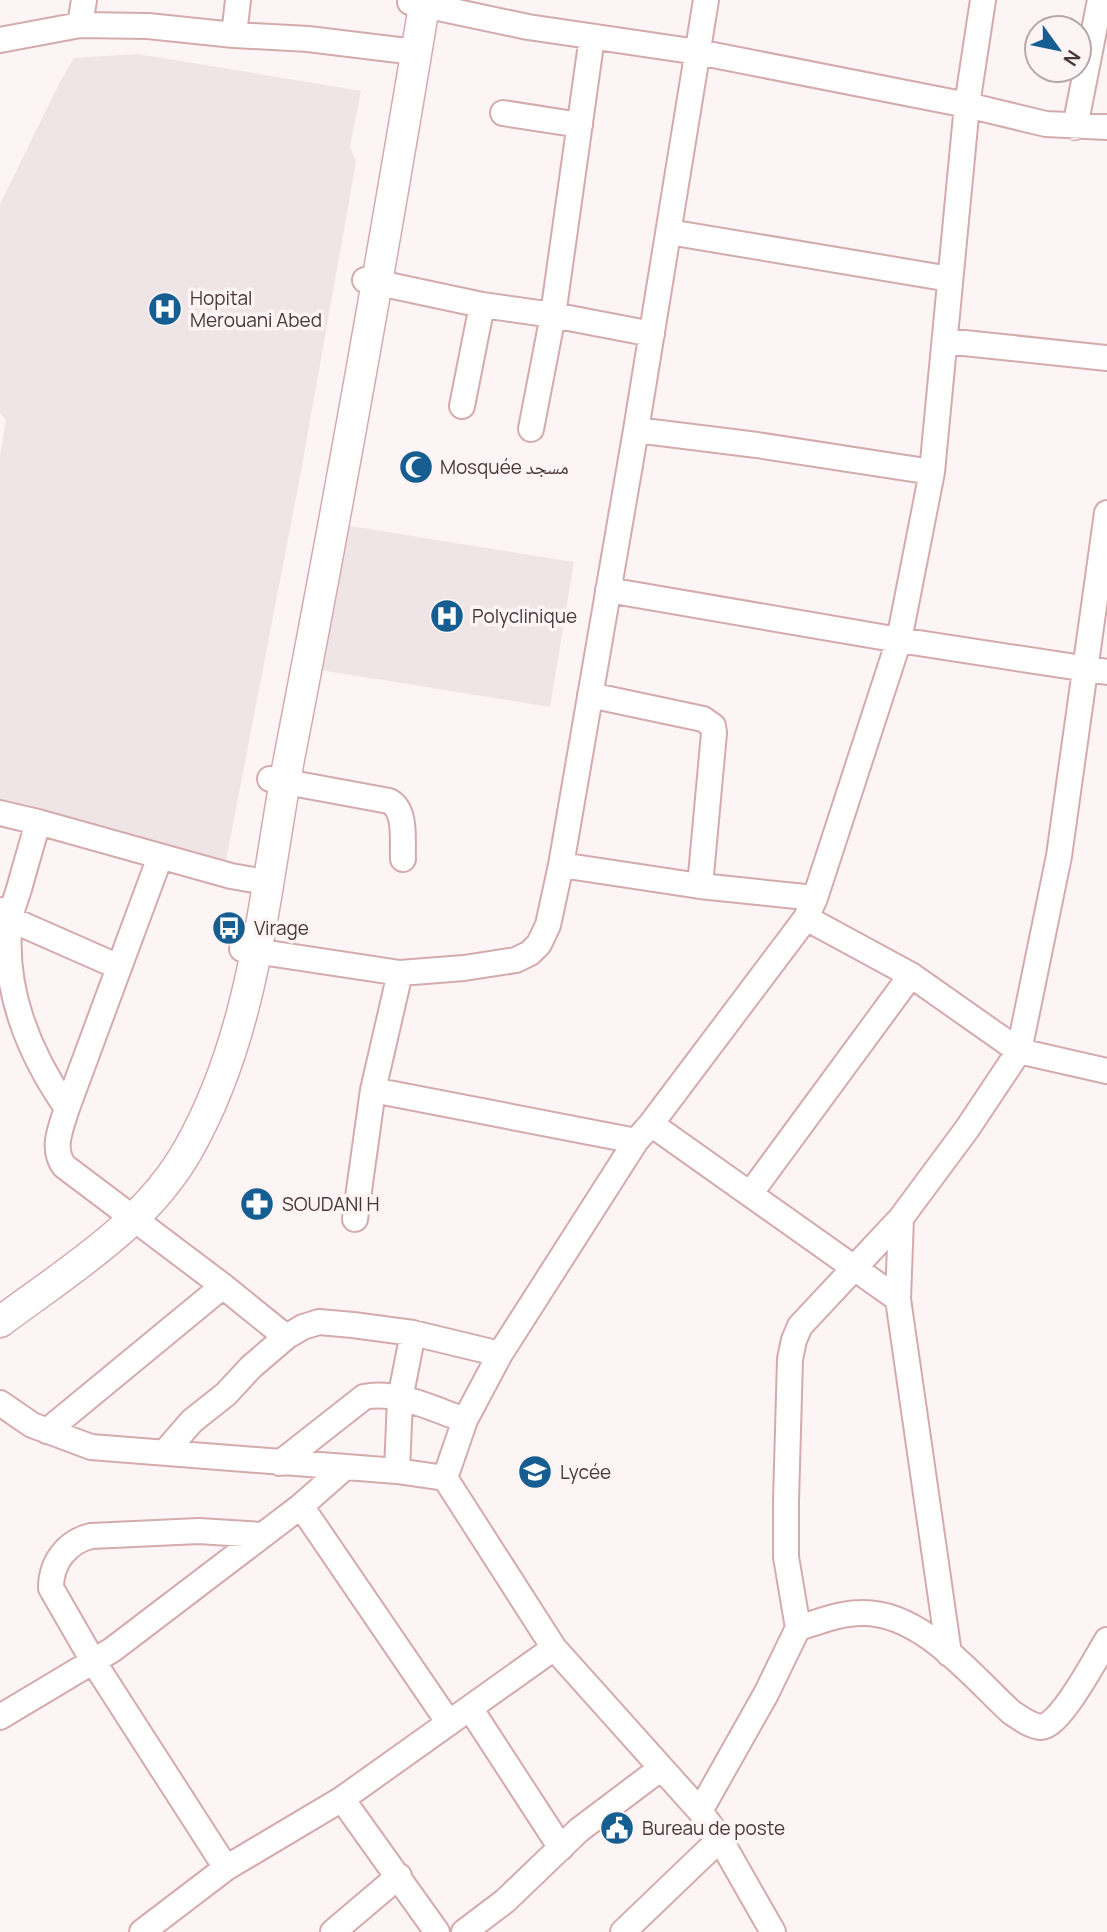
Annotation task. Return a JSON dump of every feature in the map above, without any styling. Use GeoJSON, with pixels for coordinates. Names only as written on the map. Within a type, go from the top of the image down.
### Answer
{"type":"FeatureCollection","features":[{"type":"Feature","properties":{"kind":"main road"},"geometry":{"type":"LineString","coordinates":[[249,949],[277,781],[364,348],[371,281],[417,2]]}},
{"type":"Feature","properties":{"kind":"main road"},"geometry":{"type":"LineString","coordinates":[[0,1322],[99,1249],[167,1184],[188,1150],[219,1086],[244,1007],[254,880],[277,781]]}},
{"type":"Feature","properties":{"kind":"street"},"geometry":{"type":"LineString","coordinates":[[80,25],[84,0]]}},
{"type":"Feature","properties":{"kind":"street"},"geometry":{"type":"LineString","coordinates":[[234,35],[238,0]]}},
{"type":"Feature","properties":{"kind":"street"},"geometry":{"type":"LineString","coordinates":[[249,949],[400,973],[464,968],[516,960],[530,953],[539,944],[548,925],[561,865],[706,0]]}},
{"type":"Feature","properties":{"kind":"street"},"geometry":{"type":"LineString","coordinates":[[445,1478],[465,1420],[500,1354],[643,1132],[811,908],[899,640],[932,472],[967,105],[983,0]]}},
{"type":"Feature","properties":{"kind":"street"},"geometry":{"type":"LineString","coordinates":[[1076,127],[1100,0]]}},
{"type":"Feature","properties":{"kind":"street"},"geometry":{"type":"LineString","coordinates":[[417,2],[528,27],[698,52],[967,105],[1046,124],[1107,127]]}},
{"type":"Feature","properties":{"kind":"street"},"geometry":{"type":"LineString","coordinates":[[0,40],[80,25],[148,26],[234,35],[308,38],[409,51]]}},
{"type":"Feature","properties":{"kind":"street"},"geometry":{"type":"LineString","coordinates":[[531,429],[554,315],[592,37]]}},
{"type":"Feature","properties":{"kind":"street"},"geometry":{"type":"LineString","coordinates":[[503,113],[580,125]]}},
{"type":"Feature","properties":{"kind":"street"},"geometry":{"type":"LineString","coordinates":[[668,232],[950,279]]}},
{"type":"Feature","properties":{"kind":"street"},"geometry":{"type":"LineString","coordinates":[[371,281],[482,305],[554,315],[652,334]]}},
{"type":"Feature","properties":{"kind":"street"},"geometry":{"type":"LineString","coordinates":[[462,406],[482,305]]}},
{"type":"Feature","properties":{"kind":"street"},"geometry":{"type":"LineString","coordinates":[[945,341],[1107,358]]}},
{"type":"Feature","properties":{"kind":"street"},"geometry":{"type":"LineString","coordinates":[[636,430],[757,445],[932,472]]}},
{"type":"Feature","properties":{"kind":"street"},"geometry":{"type":"LineString","coordinates":[[700,1811],[766,1694],[798,1628],[786,1557],[790,1359],[794,1340],[800,1326],[901,1218],[967,1129],[1019,1051],[1096,670],[1107,513]]}},
{"type":"Feature","properties":{"kind":"street"},"geometry":{"type":"LineString","coordinates":[[608,590],[899,640],[1096,670]]}},
{"type":"Feature","properties":{"kind":"street"},"geometry":{"type":"LineString","coordinates":[[590,695],[702,719],[713,726],[700,886]]}},
{"type":"Feature","properties":{"kind":"street"},"geometry":{"type":"LineString","coordinates":[[277,781],[395,804],[399,809],[402,826],[403,859]]}},
{"type":"Feature","properties":{"kind":"street"},"geometry":{"type":"LineString","coordinates":[[0,813],[38,821],[160,858],[254,880]]}},
{"type":"Feature","properties":{"kind":"street"},"geometry":{"type":"LineString","coordinates":[[38,821],[5,913],[14,994],[27,1036],[45,1077],[66,1108]]}},
{"type":"Feature","properties":{"kind":"street"},"geometry":{"type":"LineString","coordinates":[[160,858],[66,1108],[57,1140],[58,1159],[64,1166],[139,1212],[286,1337]]}},
{"type":"Feature","properties":{"kind":"street"},"geometry":{"type":"LineString","coordinates":[[561,865],[700,886],[811,908],[1019,1051],[1107,1071]]}},
{"type":"Feature","properties":{"kind":"street"},"geometry":{"type":"LineString","coordinates":[[5,913],[119,967]]}},
{"type":"Feature","properties":{"kind":"street"},"geometry":{"type":"LineString","coordinates":[[355,1219],[373,1090],[400,973]]}},
{"type":"Feature","properties":{"kind":"street"},"geometry":{"type":"LineString","coordinates":[[750,1194],[911,975]]}},
{"type":"Feature","properties":{"kind":"street"},"geometry":{"type":"LineString","coordinates":[[373,1090],[643,1132],[750,1194],[898,1299]]}},
{"type":"Feature","properties":{"kind":"street"},"geometry":{"type":"LineString","coordinates":[[901,1218],[898,1299],[949,1654]]}},
{"type":"Feature","properties":{"kind":"street"},"geometry":{"type":"LineString","coordinates":[[47,1431],[223,1286]]}},
{"type":"Feature","properties":{"kind":"street"},"geometry":{"type":"LineString","coordinates":[[166,1452],[192,1421],[286,1337],[318,1322],[412,1333],[500,1354]]}},
{"type":"Feature","properties":{"kind":"street"},"geometry":{"type":"LineString","coordinates":[[397,1471],[400,1399],[412,1333]]}},
{"type":"Feature","properties":{"kind":"street"},"geometry":{"type":"LineString","coordinates":[[280,1463],[365,1397],[375,1395],[400,1399],[465,1420]]}},
{"type":"Feature","properties":{"kind":"street"},"geometry":{"type":"LineString","coordinates":[[0,1403],[11,1412],[47,1431],[91,1447],[342,1469],[397,1471],[445,1478],[554,1648],[700,1811],[720,1839],[773,1932]]}},
{"type":"Feature","properties":{"kind":"street"},"geometry":{"type":"LineString","coordinates":[[0,1717],[112,1650],[300,1506],[342,1469]]}},
{"type":"Feature","properties":{"kind":"street"},"geometry":{"type":"LineString","coordinates":[[300,1506],[449,1723]]}},
{"type":"Feature","properties":{"kind":"street"},"geometry":{"type":"LineString","coordinates":[[226,1868],[93,1661],[51,1588],[51,1574],[56,1562],[76,1539],[91,1536],[199,1531],[262,1535]]}},
{"type":"Feature","properties":{"kind":"street"},"geometry":{"type":"LineString","coordinates":[[798,1628],[861,1613],[900,1619],[921,1631],[949,1654],[1011,1712],[1027,1723],[1040,1727],[1049,1726],[1060,1714],[1107,1640]]}},
{"type":"Feature","properties":{"kind":"street"},"geometry":{"type":"LineString","coordinates":[[142,1932],[226,1868],[342,1799],[554,1648]]}},
{"type":"Feature","properties":{"kind":"street"},"geometry":{"type":"LineString","coordinates":[[470,1708],[561,1848]]}},
{"type":"Feature","properties":{"kind":"street"},"geometry":{"type":"LineString","coordinates":[[464,1932],[505,1901],[579,1830],[660,1769]]}},
{"type":"Feature","properties":{"kind":"street"},"geometry":{"type":"LineString","coordinates":[[342,1799],[437,1932]]}},
{"type":"Feature","properties":{"kind":"street"},"geometry":{"type":"LineString","coordinates":[[623,1932],[720,1839]]}},
{"type":"Feature","properties":{"kind":"street"},"geometry":{"type":"LineString","coordinates":[[332,1932],[399,1876]]}},
{"type":"Feature","properties":{"kind":"shaded area"},"geometry":{"type":"Polygon","coordinates":[[[138,54],[361,91],[350,146],[356,162],[299,482],[224,871],[0,810],[0,456],[6,420],[0,413],[0,204],[74,58],[138,54]]]}},
{"type":"Feature","properties":{"kind":"shaded area","name":"Polyclinique"},"geometry":{"type":"Polygon","coordinates":[[[344,525],[574,562],[550,707],[320,670],[344,525]]]}},
{"type":"Feature","properties":{"kind":"place","name":"Hopital Merouani Abed"},"geometry":{"type":"Point","coordinates":[165,309]}},
{"type":"Feature","properties":{"kind":"place","name":"Mosquée مسجد"},"geometry":{"type":"Point","coordinates":[416,467]}},
{"type":"Feature","properties":{"kind":"place","name":"Polyclinique"},"geometry":{"type":"Point","coordinates":[447,616]}},
{"type":"Feature","properties":{"kind":"place","name":"Virage"},"geometry":{"type":"Point","coordinates":[229,928]}},
{"type":"Feature","properties":{"kind":"place","name":"SOUDANI H"},"geometry":{"type":"Point","coordinates":[257,1204]}},
{"type":"Feature","properties":{"kind":"place","name":"Lycée"},"geometry":{"type":"Point","coordinates":[535,1472]}},
{"type":"Feature","properties":{"kind":"place","name":"Bureau de poste"},"geometry":{"type":"Point","coordinates":[617,1828]}}]}
